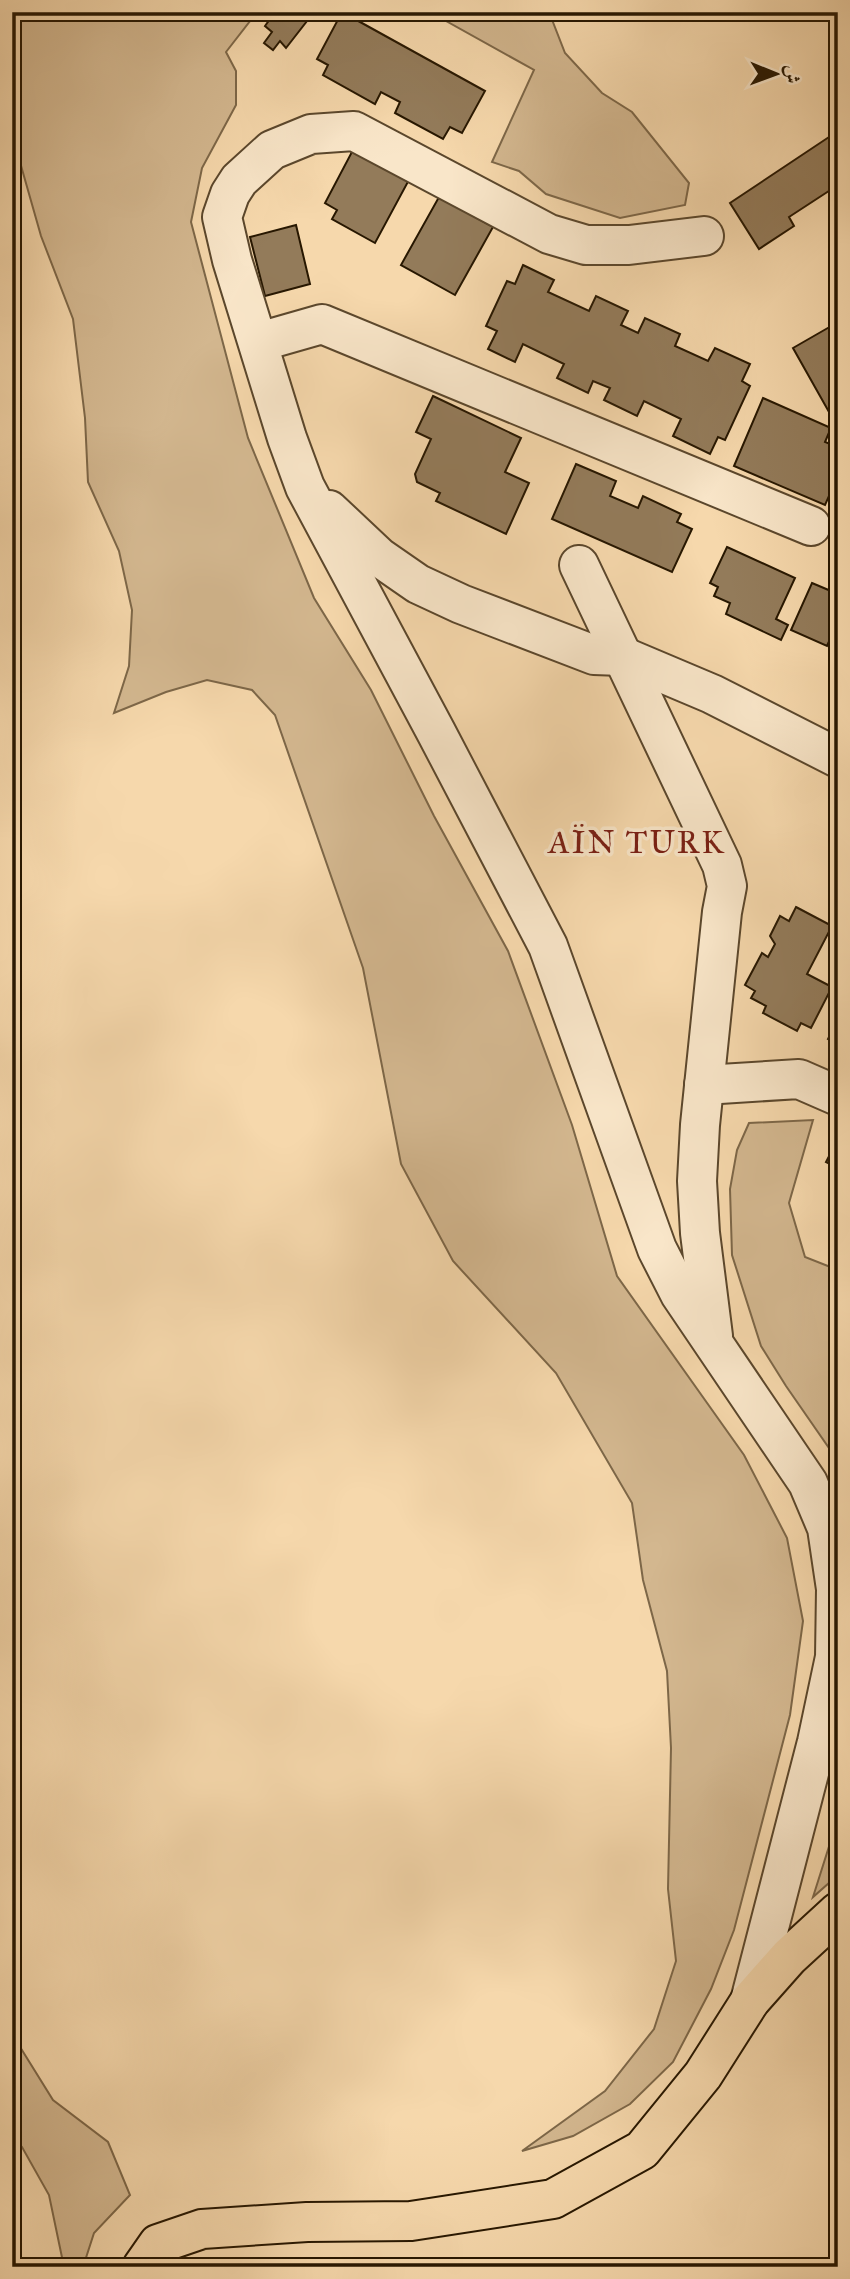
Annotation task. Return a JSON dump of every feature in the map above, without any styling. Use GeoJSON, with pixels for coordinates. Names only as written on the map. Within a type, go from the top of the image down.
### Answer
{"type":"FeatureCollection","features":[{"type":"Feature","properties":{"kind":"main road"},"geometry":{"type":"LineString","coordinates":[[142,2267],[158,2244],[202,2229],[307,2222],[411,2221],[553,2199],[642,2150],[703,2075],[750,2001],[789,1957],[838,1912]]}},
{"type":"Feature","properties":{"kind":"street"},"geometry":{"type":"LineString","coordinates":[[704,236],[629,245],[586,245],[548,234],[354,131],[311,134],[272,150],[239,180],[230,194],[222,217],[232,260],[287,438],[305,487],[548,946],[657,1249],[680,1294],[808,1483],[827,1528],[836,1589],[835,1657],[817,1742],[750,2001]]}},
{"type":"Feature","properties":{"kind":"street"},"geometry":{"type":"LineString","coordinates":[[258,342],[322,324],[811,526]]}},
{"type":"Feature","properties":{"kind":"street"},"geometry":{"type":"LineString","coordinates":[[305,487],[379,557],[418,584],[461,604],[594,654],[622,656],[712,694],[838,758]]}},
{"type":"Feature","properties":{"kind":"street"},"geometry":{"type":"LineString","coordinates":[[579,565],[722,865],[727,886],[704,1085],[697,1181],[700,1233],[714,1343]]}},
{"type":"Feature","properties":{"kind":"street"},"geometry":{"type":"LineString","coordinates":[[704,1085],[799,1079],[838,1096]]}},
{"type":"Feature","properties":{"kind":"shaded area"},"geometry":{"type":"Polygon","coordinates":[[[12,12],[257,12],[226,52],[236,71],[236,105],[202,168],[191,222],[248,438],[314,598],[371,690],[434,816],[508,951],[572,1125],[617,1276],[744,1455],[787,1538],[803,1621],[790,1715],[734,1930],[711,1989],[673,2062],[630,2104],[573,2136],[522,2151],[605,2091],[654,2029],[676,1961],[668,1889],[671,1748],[667,1671],[643,1580],[632,1503],[556,1373],[453,1261],[401,1164],[363,968],[275,715],[252,690],[207,680],[166,692],[114,713],[129,666],[132,610],[119,551],[88,482],[85,418],[73,319],[41,236],[12,134],[12,12]]]}},
{"type":"Feature","properties":{"kind":"shaded area"},"geometry":{"type":"Polygon","coordinates":[[[430,12],[549,12],[565,53],[602,93],[632,112],[689,183],[685,205],[620,218],[546,194],[519,171],[492,162],[534,70],[430,12]]]}},
{"type":"Feature","properties":{"kind":"shaded area"},"geometry":{"type":"Polygon","coordinates":[[[813,1120],[789,1203],[805,1257],[838,1270],[838,1461],[761,1346],[732,1255],[730,1189],[737,1150],[749,1123],[813,1120]]]}},
{"type":"Feature","properties":{"kind":"shaded area"},"geometry":{"type":"Polygon","coordinates":[[[838,1818],[838,1875],[813,1897],[838,1818]]]}},
{"type":"Feature","properties":{"kind":"shaded area"},"geometry":{"type":"Polygon","coordinates":[[[12,2034],[53,2100],[108,2142],[130,2195],[94,2233],[83,2267],[64,2267],[49,2195],[22,2147],[12,2136],[12,2034]]]}},
{"type":"Feature","properties":{"kind":"building"},"geometry":{"type":"Polygon","coordinates":[[[275,12],[314,12],[286,48],[280,41],[273,50],[264,43],[272,32],[265,26],[275,12]]]}},
{"type":"Feature","properties":{"kind":"building"},"geometry":{"type":"Polygon","coordinates":[[[342,12],[485,91],[462,133],[450,127],[443,139],[395,113],[400,102],[381,92],[375,104],[323,75],[328,65],[317,59],[342,12]]]}},
{"type":"Feature","properties":{"kind":"building"},"geometry":{"type":"Polygon","coordinates":[[[838,131],[838,185],[789,217],[794,226],[759,249],[730,203],[838,131]]]}},
{"type":"Feature","properties":{"kind":"building"},"geometry":{"type":"Polygon","coordinates":[[[354,148],[410,178],[375,243],[332,219],[337,210],[325,203],[354,148]]]}},
{"type":"Feature","properties":{"kind":"building"},"geometry":{"type":"Polygon","coordinates":[[[439,197],[493,227],[455,295],[401,265],[439,197]]]}},
{"type":"Feature","properties":{"kind":"building"},"geometry":{"type":"Polygon","coordinates":[[[296,225],[310,284],[265,296],[250,237],[296,225]]]}},
{"type":"Feature","properties":{"kind":"building"},"geometry":{"type":"Polygon","coordinates":[[[523,265],[554,280],[548,292],[589,311],[596,296],[628,311],[621,325],[638,333],[645,318],[680,334],[675,346],[708,361],[715,348],[750,364],[742,381],[750,386],[725,440],[718,437],[710,454],[673,436],[681,419],[644,401],[637,416],[604,400],[610,388],[593,381],[588,393],[557,378],[564,364],[523,344],[515,362],[488,349],[497,331],[486,326],[507,281],[515,284],[523,265]]]}},
{"type":"Feature","properties":{"kind":"building"},"geometry":{"type":"Polygon","coordinates":[[[833,325],[838,334],[838,428],[793,348],[833,325]]]}},
{"type":"Feature","properties":{"kind":"building"},"geometry":{"type":"Polygon","coordinates":[[[433,396],[521,438],[505,472],[529,483],[506,534],[436,501],[440,493],[417,482],[415,474],[431,439],[416,432],[433,396]]]}},
{"type":"Feature","properties":{"kind":"building"},"geometry":{"type":"Polygon","coordinates":[[[763,398],[831,428],[825,442],[838,447],[838,476],[825,505],[734,466],[763,398]]]}},
{"type":"Feature","properties":{"kind":"building"},"geometry":{"type":"Polygon","coordinates":[[[576,464],[616,481],[610,496],[638,508],[643,496],[681,514],[677,522],[692,529],[672,572],[552,519],[576,464]]]}},
{"type":"Feature","properties":{"kind":"building"},"geometry":{"type":"Polygon","coordinates":[[[727,547],[795,578],[776,619],[788,625],[781,640],[726,614],[730,603],[714,596],[718,587],[710,583],[727,547]]]}},
{"type":"Feature","properties":{"kind":"building"},"geometry":{"type":"Polygon","coordinates":[[[812,583],[838,594],[838,621],[827,646],[791,630],[812,583]]]}},
{"type":"Feature","properties":{"kind":"building"},"geometry":{"type":"Polygon","coordinates":[[[796,907],[832,926],[807,974],[832,987],[811,1028],[801,1023],[797,1031],[763,1013],[766,1006],[751,998],[755,991],[745,985],[762,953],[768,957],[775,944],[770,936],[780,916],[789,921],[796,907]]]}},
{"type":"Feature","properties":{"kind":"building"},"geometry":{"type":"Polygon","coordinates":[[[838,1019],[838,1044],[828,1039],[838,1019]]]}},
{"type":"Feature","properties":{"kind":"building"},"geometry":{"type":"Polygon","coordinates":[[[838,1139],[838,1168],[826,1162],[838,1139]]]}},
{"type":"Feature","properties":{"kind":"district","name":"AÏN TURK"},"geometry":{"type":"Point","coordinates":[637,842]}}]}
